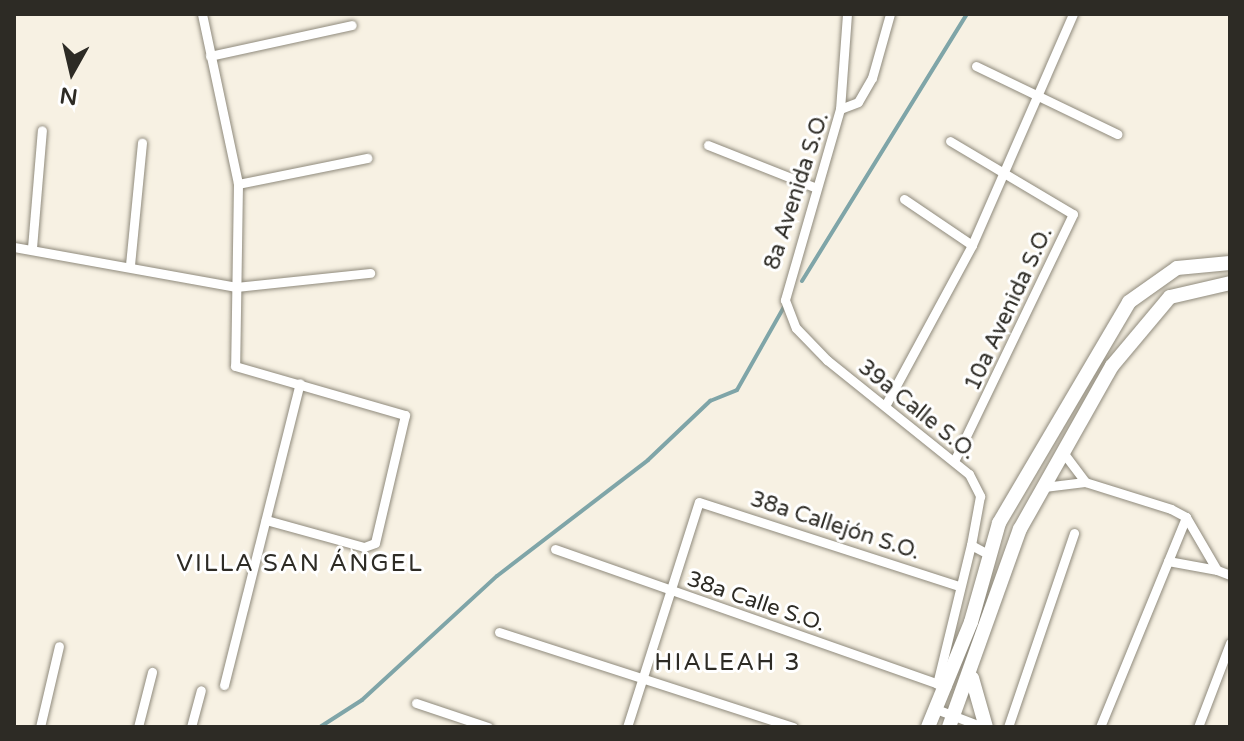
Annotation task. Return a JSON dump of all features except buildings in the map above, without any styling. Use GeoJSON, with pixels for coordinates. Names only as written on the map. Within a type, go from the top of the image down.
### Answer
{"type":"FeatureCollection","features":[{"type":"Feature","properties":{"kind":"main road"},"geometry":{"type":"LineString","coordinates":[[928,727],[1015,489],[1129,302],[1177,268],[1230,263]]}},
{"type":"Feature","properties":{"kind":"main road"},"geometry":{"type":"LineString","coordinates":[[952,722],[972,676],[1038,491],[1062,451],[1151,311],[1190,288],[1230,283]]}},
{"type":"Feature","properties":{"kind":"main road"},"geometry":{"type":"LineString","coordinates":[[990,555],[998,564],[992,614]]}},
{"type":"Feature","properties":{"kind":"main road"},"geometry":{"type":"LineString","coordinates":[[972,676],[984,727]]}},
{"type":"Feature","properties":{"kind":"street"},"geometry":{"type":"LineString","coordinates":[[202,14],[238,184],[235,366],[405,415],[377,538],[364,547],[266,520]]}},
{"type":"Feature","properties":{"kind":"street"},"geometry":{"type":"LineString","coordinates":[[840,109],[847,14]]}},
{"type":"Feature","properties":{"kind":"street","name":"8a Avenida S.O."},"geometry":{"type":"LineString","coordinates":[[785,300],[814,187],[840,109],[858,102],[872,78],[890,14]]}},
{"type":"Feature","properties":{"kind":"street"},"geometry":{"type":"LineString","coordinates":[[885,406],[972,245],[1073,14]]}},
{"type":"Feature","properties":{"kind":"street"},"geometry":{"type":"LineString","coordinates":[[210,56],[352,25]]}},
{"type":"Feature","properties":{"kind":"street"},"geometry":{"type":"LineString","coordinates":[[976,66],[1117,134]]}},
{"type":"Feature","properties":{"kind":"street"},"geometry":{"type":"LineString","coordinates":[[32,248],[42,130]]}},
{"type":"Feature","properties":{"kind":"street"},"geometry":{"type":"LineString","coordinates":[[950,141],[1003,174]]}},
{"type":"Feature","properties":{"kind":"street"},"geometry":{"type":"LineString","coordinates":[[130,265],[142,143]]}},
{"type":"Feature","properties":{"kind":"street"},"geometry":{"type":"LineString","coordinates":[[708,145],[814,187]]}},
{"type":"Feature","properties":{"kind":"street"},"geometry":{"type":"LineString","coordinates":[[238,184],[367,158]]}},
{"type":"Feature","properties":{"kind":"street","name":"10a Avenida S.O."},"geometry":{"type":"LineString","coordinates":[[954,461],[1073,214],[1003,174]]}},
{"type":"Feature","properties":{"kind":"street"},"geometry":{"type":"LineString","coordinates":[[904,199],[972,245]]}},
{"type":"Feature","properties":{"kind":"street"},"geometry":{"type":"LineString","coordinates":[[14,247],[130,265],[236,287],[370,273]]}},
{"type":"Feature","properties":{"kind":"street","name":"39a Calle S.O."},"geometry":{"type":"LineString","coordinates":[[785,300],[796,328],[954,461],[980,496],[959,586],[941,686]]}},
{"type":"Feature","properties":{"kind":"street"},"geometry":{"type":"LineString","coordinates":[[224,685],[300,383]]}},
{"type":"Feature","properties":{"kind":"street"},"geometry":{"type":"LineString","coordinates":[[1062,451],[1085,482]]}},
{"type":"Feature","properties":{"kind":"street"},"geometry":{"type":"LineString","coordinates":[[1038,491],[1051,482],[1085,482],[1186,517],[1217,570]]}},
{"type":"Feature","properties":{"kind":"street","name":"38a Callejón S.O."},"geometry":{"type":"LineString","coordinates":[[669,590],[699,502],[959,586]]}},
{"type":"Feature","properties":{"kind":"street"},"geometry":{"type":"LineString","coordinates":[[1100,727],[1186,517]]}},
{"type":"Feature","properties":{"kind":"street"},"geometry":{"type":"LineString","coordinates":[[1008,727],[1074,533]]}},
{"type":"Feature","properties":{"kind":"street"},"geometry":{"type":"LineString","coordinates":[[971,545],[990,555]]}},
{"type":"Feature","properties":{"kind":"street","name":"38a Calle S.O."},"geometry":{"type":"LineString","coordinates":[[555,549],[941,686]]}},
{"type":"Feature","properties":{"kind":"street"},"geometry":{"type":"LineString","coordinates":[[1168,561],[1230,575]]}},
{"type":"Feature","properties":{"kind":"street"},"geometry":{"type":"LineString","coordinates":[[627,727],[669,590]]}},
{"type":"Feature","properties":{"kind":"street"},"geometry":{"type":"LineString","coordinates":[[499,632],[793,727]]}},
{"type":"Feature","properties":{"kind":"street"},"geometry":{"type":"LineString","coordinates":[[1198,727],[1230,643]]}},
{"type":"Feature","properties":{"kind":"street"},"geometry":{"type":"LineString","coordinates":[[40,727],[59,646]]}},
{"type":"Feature","properties":{"kind":"street"},"geometry":{"type":"LineString","coordinates":[[138,727],[152,672]]}},
{"type":"Feature","properties":{"kind":"street"},"geometry":{"type":"LineString","coordinates":[[191,727],[201,690]]}},
{"type":"Feature","properties":{"kind":"street"},"geometry":{"type":"LineString","coordinates":[[416,703],[488,727]]}},
{"type":"Feature","properties":{"kind":"street"},"geometry":{"type":"LineString","coordinates":[[936,709],[952,722],[984,727]]}},
{"type":"Feature","properties":{"kind":"waterway"},"geometry":{"type":"LineString","coordinates":[[802,281],[967,14]]}},
{"type":"Feature","properties":{"kind":"waterway"},"geometry":{"type":"LineString","coordinates":[[320,727],[362,700],[497,576],[648,460],[710,401],[737,390],[784,307]]}},
{"type":"Feature","properties":{"kind":"district","name":"VILLA SAN ÁNGEL"},"geometry":{"type":"Point","coordinates":[300,564]}},
{"type":"Feature","properties":{"kind":"district","name":"HIALEAH 3"},"geometry":{"type":"Point","coordinates":[728,663]}}]}
